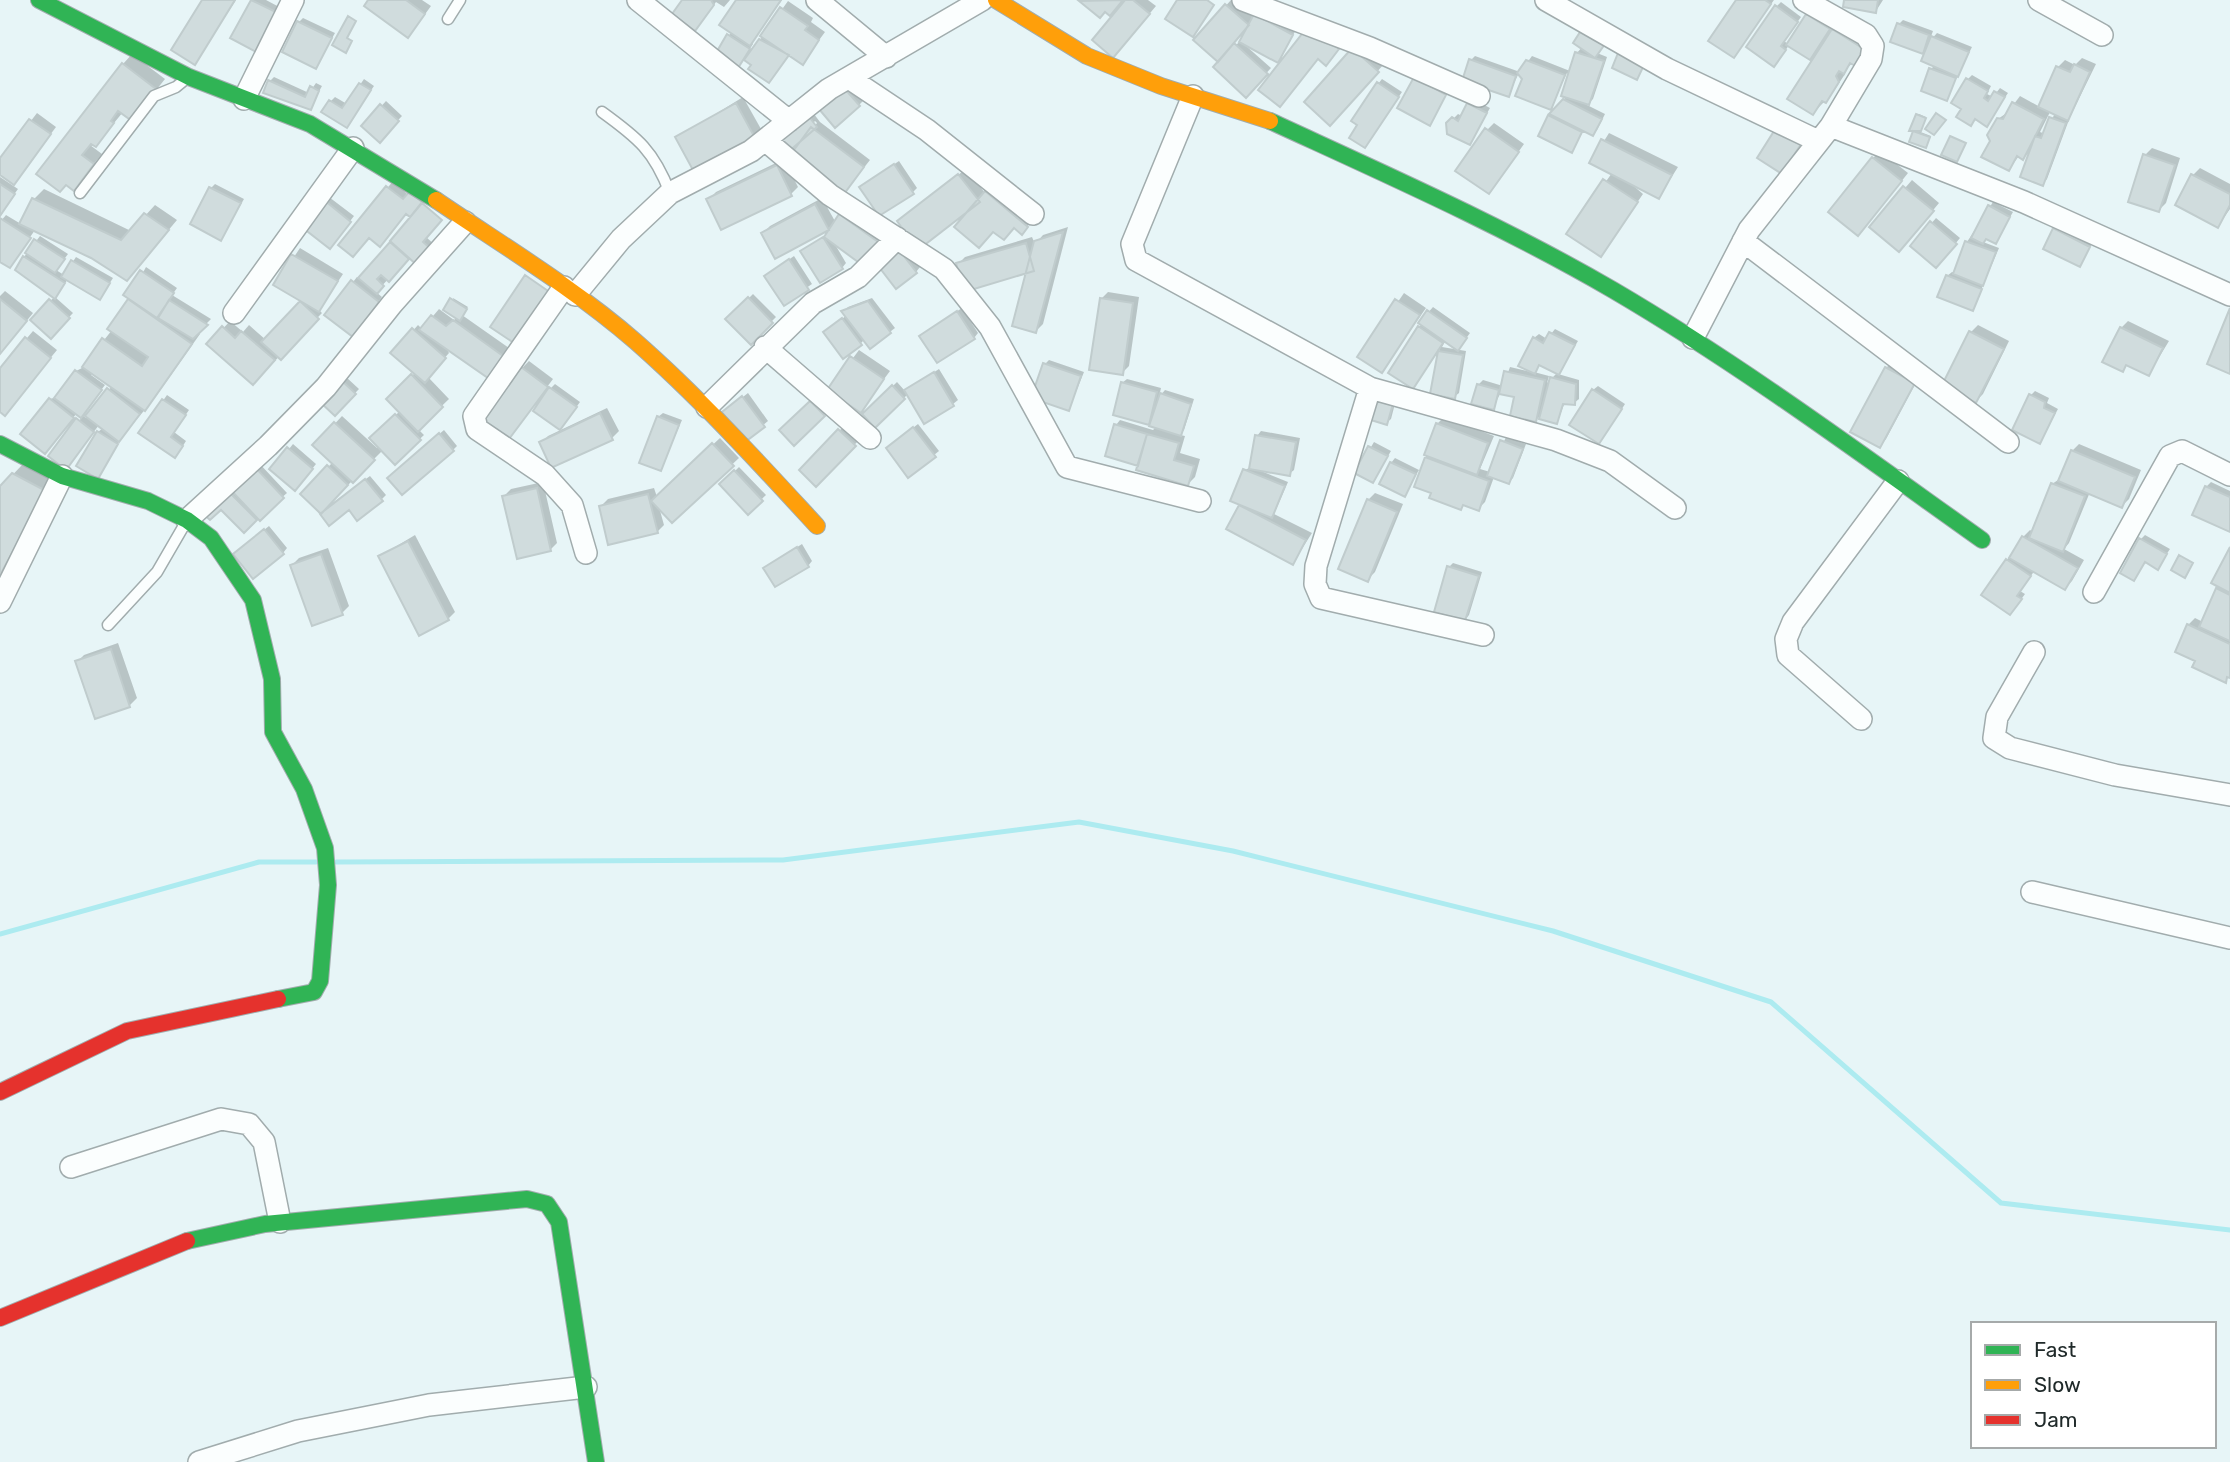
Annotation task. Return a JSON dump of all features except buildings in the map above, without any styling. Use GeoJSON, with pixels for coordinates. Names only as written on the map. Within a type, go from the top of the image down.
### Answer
{"type":"FeatureCollection","features":[{"type":"Feature","properties":{"kind":"street"},"geometry":{"type":"LineString","coordinates":[[39,0],[189,77],[310,124],[397,174],[570,291],[633,339],[707,407],[817,526]]}},
{"type":"Feature","properties":{"kind":"street"},"geometry":{"type":"LineString","coordinates":[[244,99],[293,0]]}},
{"type":"Feature","properties":{"kind":"street"},"geometry":{"type":"LineString","coordinates":[[638,0],[789,121]]}},
{"type":"Feature","properties":{"kind":"street"},"geometry":{"type":"LineString","coordinates":[[817,0],[886,57]]}},
{"type":"Feature","properties":{"kind":"street"},"geometry":{"type":"LineString","coordinates":[[586,553],[572,505],[545,475],[477,429],[474,416],[570,291],[670,193],[751,151],[849,78],[982,0]]}},
{"type":"Feature","properties":{"kind":"street"},"geometry":{"type":"LineString","coordinates":[[996,0],[1087,56],[1193,96],[1262,117],[1412,187],[1611,289],[1693,338],[1982,540]]}},
{"type":"Feature","properties":{"kind":"street"},"geometry":{"type":"LineString","coordinates":[[1243,0],[1370,48],[1479,96]]}},
{"type":"Feature","properties":{"kind":"street"},"geometry":{"type":"LineString","coordinates":[[1546,0],[1667,69],[1825,134],[2024,202],[2230,295]]}},
{"type":"Feature","properties":{"kind":"street"},"geometry":{"type":"LineString","coordinates":[[1693,338],[1743,241],[1779,188],[1825,134],[1871,59],[1873,46],[1866,35],[1804,0]]}},
{"type":"Feature","properties":{"kind":"street"},"geometry":{"type":"LineString","coordinates":[[2039,0],[2102,35]]}},
{"type":"Feature","properties":{"kind":"street"},"geometry":{"type":"LineString","coordinates":[[849,78],[928,131],[1033,214]]}},
{"type":"Feature","properties":{"kind":"street"},"geometry":{"type":"LineString","coordinates":[[1193,96],[1132,244],[1136,260],[1370,388],[1567,444],[1610,461],[1675,508]]}},
{"type":"Feature","properties":{"kind":"street"},"geometry":{"type":"LineString","coordinates":[[765,140],[830,195],[944,269],[990,327],[1057,454],[1067,467],[1200,501]]}},
{"type":"Feature","properties":{"kind":"street"},"geometry":{"type":"LineString","coordinates":[[234,313],[353,148]]}},
{"type":"Feature","properties":{"kind":"street"},"geometry":{"type":"LineString","coordinates":[[187,520],[268,446],[326,387],[392,304],[465,222]]}},
{"type":"Feature","properties":{"kind":"street"},"geometry":{"type":"LineString","coordinates":[[707,407],[765,347],[813,303],[858,277],[897,238]]}},
{"type":"Feature","properties":{"kind":"street"},"geometry":{"type":"LineString","coordinates":[[1743,241],[2008,442]]}},
{"type":"Feature","properties":{"kind":"street"},"geometry":{"type":"LineString","coordinates":[[765,347],[870,438]]}},
{"type":"Feature","properties":{"kind":"street"},"geometry":{"type":"LineString","coordinates":[[1370,388],[1316,566],[1315,584],[1321,598],[1483,635]]}},
{"type":"Feature","properties":{"kind":"street"},"geometry":{"type":"LineString","coordinates":[[0,444],[62,476],[148,501],[187,520],[211,538],[253,600],[272,679],[273,732],[304,789],[325,848],[328,885],[320,981],[314,992],[127,1031],[0,1092]]}},
{"type":"Feature","properties":{"kind":"street"},"geometry":{"type":"LineString","coordinates":[[2094,592],[2169,456],[2182,451],[2230,475]]}},
{"type":"Feature","properties":{"kind":"street"},"geometry":{"type":"LineString","coordinates":[[0,603],[62,476]]}},
{"type":"Feature","properties":{"kind":"street"},"geometry":{"type":"LineString","coordinates":[[1861,719],[1788,655],[1786,639],[1793,622],[1898,481]]}},
{"type":"Feature","properties":{"kind":"street"},"geometry":{"type":"LineString","coordinates":[[2034,652],[1997,717],[1994,738],[2010,748],[2115,775],[2230,795]]}},
{"type":"Feature","properties":{"kind":"street"},"geometry":{"type":"LineString","coordinates":[[2032,892],[2230,938]]}},
{"type":"Feature","properties":{"kind":"street"},"geometry":{"type":"LineString","coordinates":[[71,1167],[221,1119],[249,1124],[264,1142],[280,1222]]}},
{"type":"Feature","properties":{"kind":"street"},"geometry":{"type":"LineString","coordinates":[[0,1318],[182,1242],[280,1222],[527,1199],[547,1204],[559,1222],[596,1462]]}},
{"type":"Feature","properties":{"kind":"street"},"geometry":{"type":"LineString","coordinates":[[199,1462],[298,1431],[429,1405],[586,1387]]}},
{"type":"Feature","properties":{"kind":"lane"},"geometry":{"type":"LineString","coordinates":[[448,19],[460,0]]}},
{"type":"Feature","properties":{"kind":"lane"},"geometry":{"type":"LineString","coordinates":[[80,193],[154,96],[176,87],[189,77]]}},
{"type":"Feature","properties":{"kind":"lane"},"geometry":{"type":"LineString","coordinates":[[602,112],[642,141],[660,165],[670,193]]}},
{"type":"Feature","properties":{"kind":"lane"},"geometry":{"type":"LineString","coordinates":[[108,625],[150,581],[187,520]]}},
{"type":"Feature","properties":{"kind":"waterway"},"geometry":{"type":"LineString","coordinates":[[336,862],[783,860],[1079,822],[1233,851],[1553,931],[1771,1002],[2001,1203],[2230,1230]]}},
{"type":"Feature","properties":{"kind":"waterway"},"geometry":{"type":"LineString","coordinates":[[0,934],[259,862],[316,862]]}},
{"type":"Feature","properties":{"kind":"traffic: fast"},"geometry":{"type":"LineString","coordinates":[[39,0],[189,77],[310,124],[436,200]]}},
{"type":"Feature","properties":{"kind":"traffic: fast"},"geometry":{"type":"LineString","coordinates":[[1270,121],[1486,222],[1613,290],[1754,379],[1982,540]]}},
{"type":"Feature","properties":{"kind":"traffic: fast"},"geometry":{"type":"LineString","coordinates":[[0,444],[62,476],[148,501],[187,520],[211,538],[253,600],[272,679],[273,732],[304,789],[325,848],[328,885],[320,981],[314,992],[278,999]]}},
{"type":"Feature","properties":{"kind":"traffic: fast"},"geometry":{"type":"LineString","coordinates":[[187,1241],[265,1224],[527,1199],[547,1204],[559,1222],[596,1462]]}},
{"type":"Feature","properties":{"kind":"traffic: slow"},"geometry":{"type":"LineString","coordinates":[[996,0],[1087,56],[1161,86],[1270,121]]}},
{"type":"Feature","properties":{"kind":"traffic: slow"},"geometry":{"type":"LineString","coordinates":[[436,200],[563,285],[635,341],[706,408],[817,526]]}},
{"type":"Feature","properties":{"kind":"traffic: jam"},"geometry":{"type":"LineString","coordinates":[[0,1092],[127,1031],[278,999]]}},
{"type":"Feature","properties":{"kind":"traffic: jam"},"geometry":{"type":"LineString","coordinates":[[0,1318],[187,1241]]}}]}
